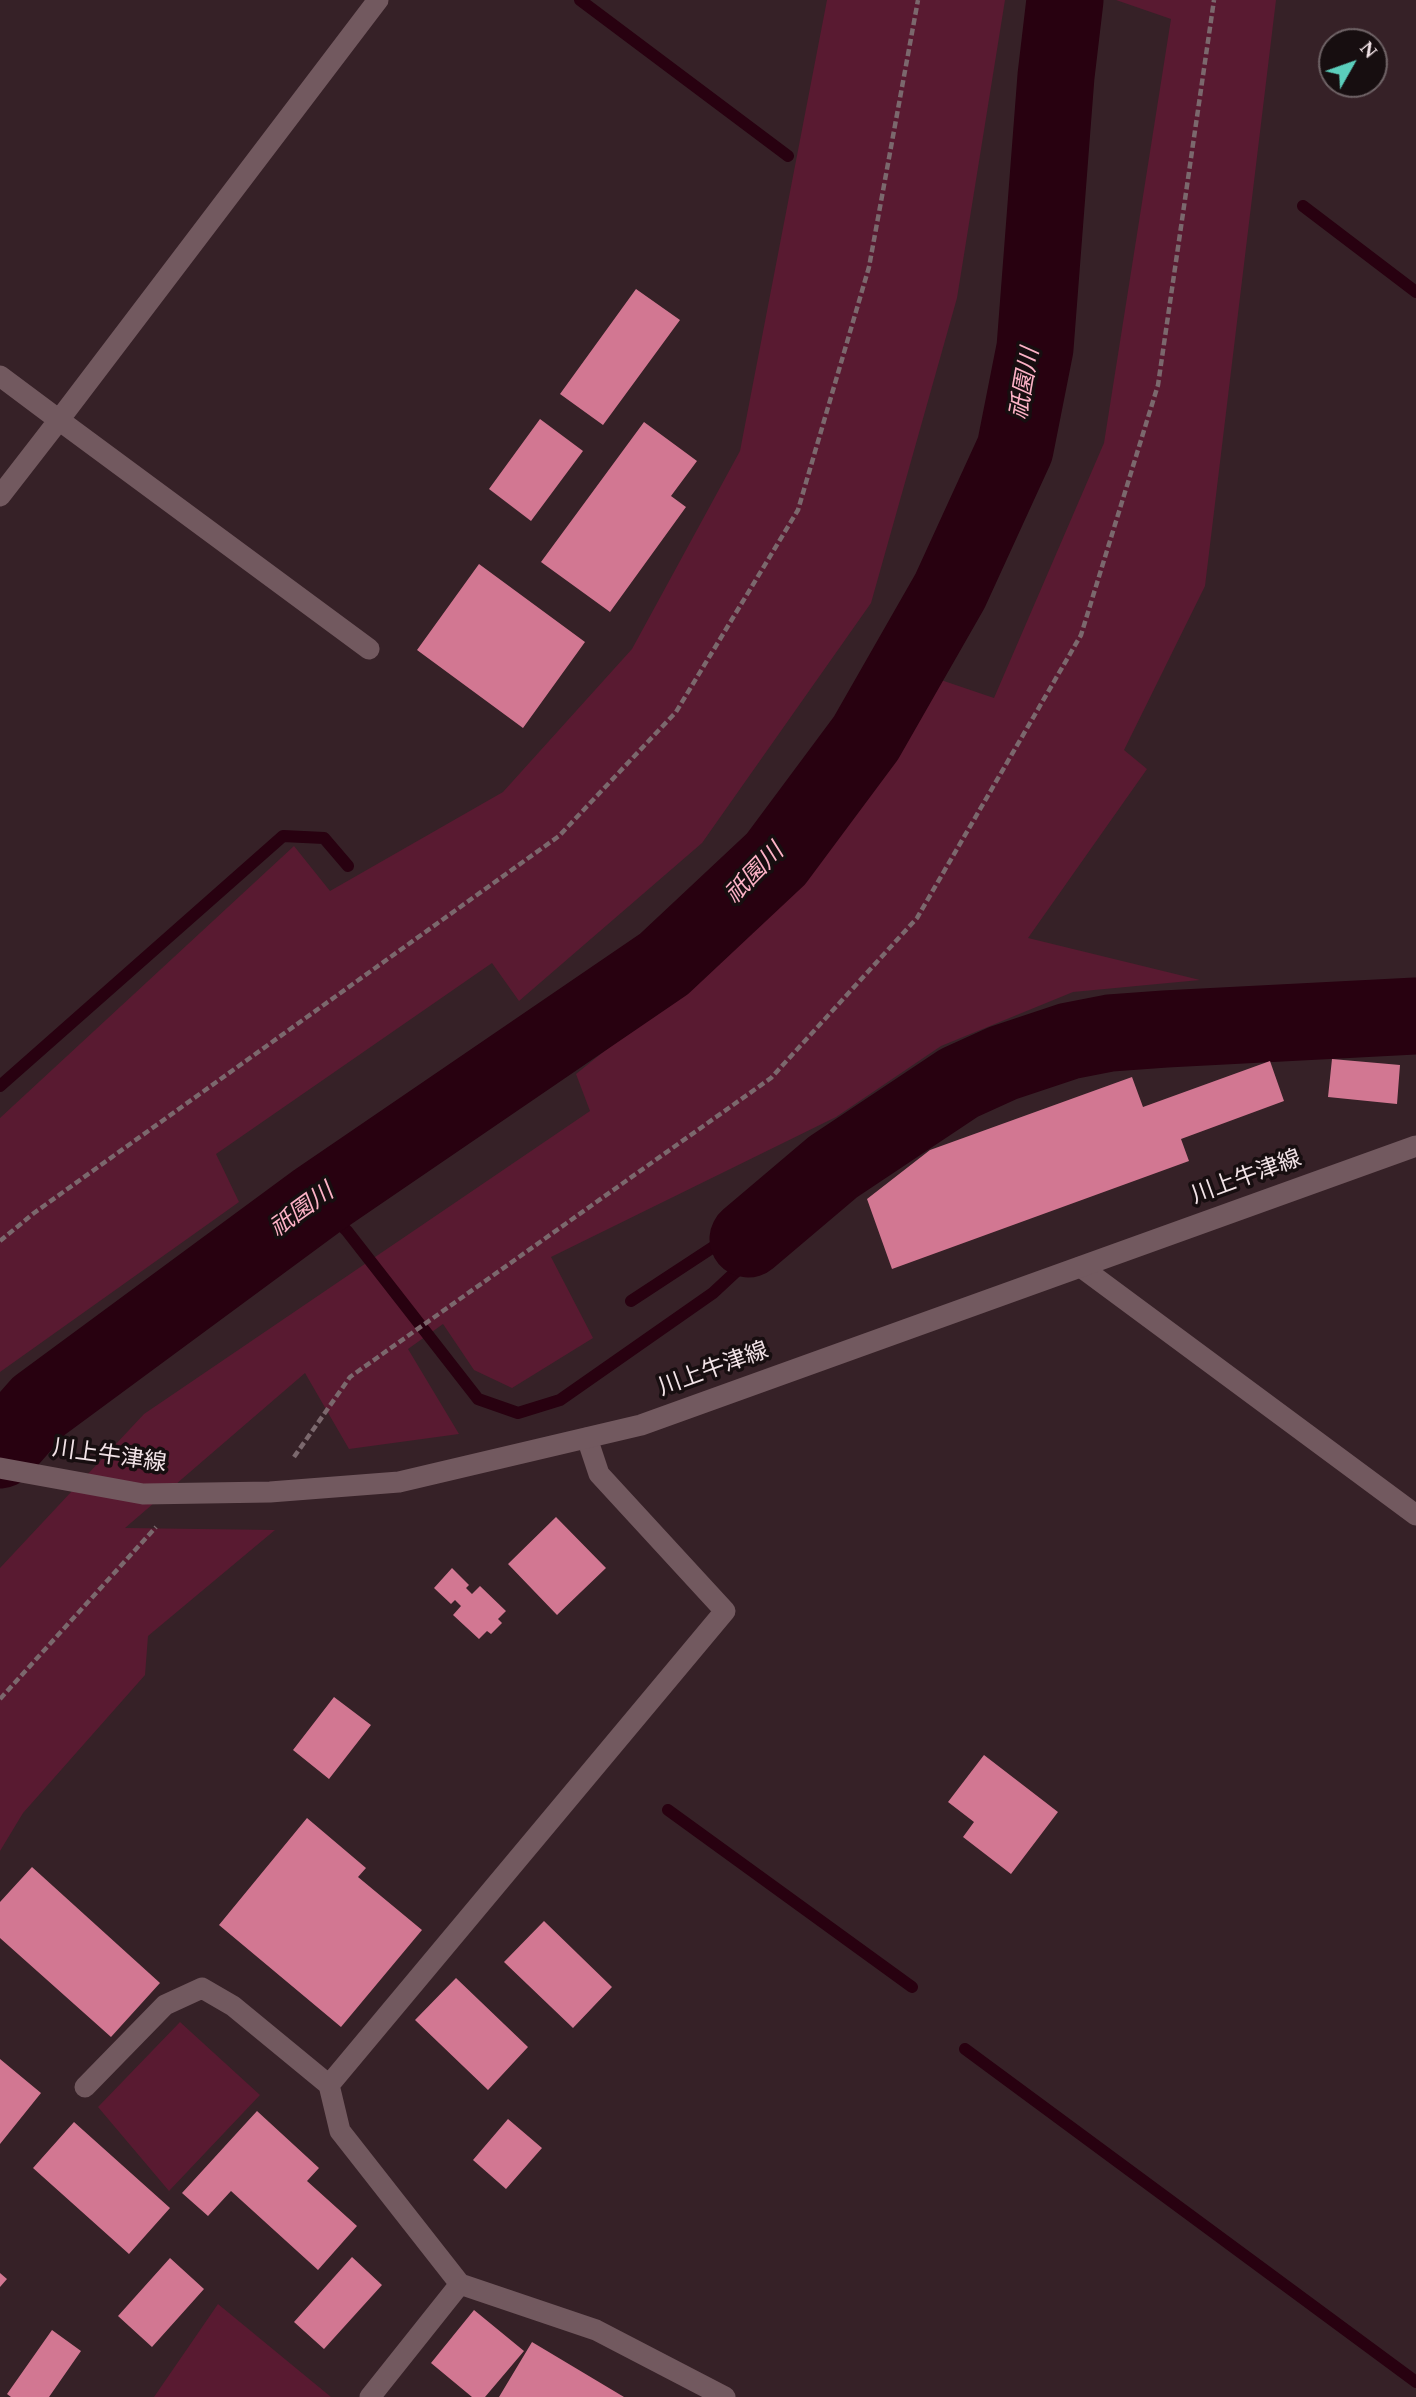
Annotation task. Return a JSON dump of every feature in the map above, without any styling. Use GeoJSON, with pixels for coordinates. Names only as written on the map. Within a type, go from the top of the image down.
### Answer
{"type":"FeatureCollection","features":[{"type":"Feature","properties":{"kind":"street"},"geometry":{"type":"LineString","coordinates":[[0,496],[379,0]]}},
{"type":"Feature","properties":{"kind":"street"},"geometry":{"type":"LineString","coordinates":[[0,376],[369,649]]}},
{"type":"Feature","properties":{"kind":"street","name":"川上牛津線"},"geometry":{"type":"LineString","coordinates":[[0,1468],[143,1494],[270,1492],[399,1482],[641,1425],[1416,1146]]}},
{"type":"Feature","properties":{"kind":"street"},"geometry":{"type":"LineString","coordinates":[[1081,1267],[1416,1515]]}},
{"type":"Feature","properties":{"kind":"street"},"geometry":{"type":"LineString","coordinates":[[329,2085],[725,1611],[599,1474],[587,1438]]}},
{"type":"Feature","properties":{"kind":"street"},"geometry":{"type":"LineString","coordinates":[[85,2088],[165,2005],[202,1988],[233,2006],[329,2085],[340,2131],[460,2284],[596,2330],[725,2397]]}},
{"type":"Feature","properties":{"kind":"street"},"geometry":{"type":"LineString","coordinates":[[370,2397],[460,2284]]}},
{"type":"Feature","properties":{"kind":"path"},"geometry":{"type":"LineString","coordinates":[[0,1241],[45,1205],[559,836],[676,712],[798,510],[869,267],[918,0]]}},
{"type":"Feature","properties":{"kind":"path"},"geometry":{"type":"LineString","coordinates":[[270,1492],[350,1377],[771,1078],[917,918],[1082,635],[1158,385],[1214,0]]}},
{"type":"Feature","properties":{"kind":"path"},"geometry":{"type":"LineString","coordinates":[[0,1699],[187,1493]]}},
{"type":"Feature","properties":{"kind":"shaded area"},"geometry":{"type":"Polygon","coordinates":[[[827,0],[1005,0],[957,298],[871,603],[702,843],[519,1001],[492,963],[216,1154],[239,1202],[0,1372],[0,1118],[294,846],[330,891],[503,792],[632,649],[740,451],[827,0]]]}},
{"type":"Feature","properties":{"kind":"shaded area"},"geometry":{"type":"Polygon","coordinates":[[[1116,0],[1276,0],[1205,586],[1124,750],[1147,769],[1028,938],[1200,980],[1073,992],[941,1046],[836,1117],[551,1257],[593,1338],[512,1388],[474,1370],[443,1324],[408,1349],[459,1434],[349,1449],[305,1373],[125,1528],[275,1530],[148,1636],[145,1675],[23,1813],[0,1851],[0,1568],[144,1414],[590,1111],[576,1074],[759,926],[941,680],[994,698],[1104,443],[1171,19],[1116,0]]]}},
{"type":"Feature","properties":{"kind":"shaded area"},"geometry":{"type":"Polygon","coordinates":[[[180,2022],[260,2095],[169,2191],[98,2107],[180,2022]]]}},
{"type":"Feature","properties":{"kind":"shaded area"},"geometry":{"type":"Polygon","coordinates":[[[218,2304],[331,2397],[154,2397],[218,2304]]]}},
{"type":"Feature","properties":{"kind":"building"},"geometry":{"type":"Polygon","coordinates":[[[636,289],[680,320],[603,425],[560,394],[636,289]]]}},
{"type":"Feature","properties":{"kind":"building"},"geometry":{"type":"Polygon","coordinates":[[[540,419],[583,451],[531,521],[489,489],[540,419]]]}},
{"type":"Feature","properties":{"kind":"building"},"geometry":{"type":"Polygon","coordinates":[[[644,422],[697,461],[671,496],[686,507],[610,612],[541,562],[644,422]]]}},
{"type":"Feature","properties":{"kind":"building"},"geometry":{"type":"Polygon","coordinates":[[[479,564],[585,642],[523,728],[417,650],[479,564]]]}},
{"type":"Feature","properties":{"kind":"building"},"geometry":{"type":"Polygon","coordinates":[[[1332,1059],[1400,1065],[1397,1104],[1328,1097],[1332,1059]]]}},
{"type":"Feature","properties":{"kind":"building"},"geometry":{"type":"Polygon","coordinates":[[[1270,1061],[1284,1101],[1181,1139],[1189,1161],[892,1269],[867,1199],[930,1150],[1132,1077],[1143,1107],[1270,1061]]]}},
{"type":"Feature","properties":{"kind":"building"},"geometry":{"type":"Polygon","coordinates":[[[556,1517],[606,1568],[557,1615],[508,1564],[556,1517]]]}},
{"type":"Feature","properties":{"kind":"building"},"geometry":{"type":"Polygon","coordinates":[[[452,1568],[469,1585],[466,1588],[472,1594],[480,1586],[506,1611],[498,1619],[502,1623],[491,1634],[487,1631],[479,1639],[453,1615],[461,1606],[455,1600],[451,1604],[434,1588],[452,1568]]]}},
{"type":"Feature","properties":{"kind":"building"},"geometry":{"type":"Polygon","coordinates":[[[334,1697],[371,1725],[329,1779],[293,1750],[334,1697]]]}},
{"type":"Feature","properties":{"kind":"building"},"geometry":{"type":"Polygon","coordinates":[[[984,1755],[1058,1812],[1011,1874],[963,1837],[974,1822],[948,1802],[984,1755]]]}},
{"type":"Feature","properties":{"kind":"building"},"geometry":{"type":"Polygon","coordinates":[[[307,1818],[366,1868],[358,1877],[422,1930],[341,2027],[219,1925],[307,1818]]]}},
{"type":"Feature","properties":{"kind":"building"},"geometry":{"type":"Polygon","coordinates":[[[32,1867],[160,1983],[111,2037],[0,1938],[0,1902],[32,1867]]]}},
{"type":"Feature","properties":{"kind":"building"},"geometry":{"type":"Polygon","coordinates":[[[544,1921],[612,1987],[573,2028],[504,1962],[544,1921]]]}},
{"type":"Feature","properties":{"kind":"building"},"geometry":{"type":"Polygon","coordinates":[[[456,1978],[528,2047],[488,2090],[415,2020],[456,1978]]]}},
{"type":"Feature","properties":{"kind":"building"},"geometry":{"type":"Polygon","coordinates":[[[0,2059],[41,2093],[0,2144],[0,2059]]]}},
{"type":"Feature","properties":{"kind":"building"},"geometry":{"type":"Polygon","coordinates":[[[257,2111],[319,2168],[307,2181],[357,2226],[318,2270],[231,2191],[208,2216],[182,2193],[257,2111]]]}},
{"type":"Feature","properties":{"kind":"building"},"geometry":{"type":"Polygon","coordinates":[[[508,2119],[542,2148],[506,2189],[473,2160],[508,2119]]]}},
{"type":"Feature","properties":{"kind":"building"},"geometry":{"type":"Polygon","coordinates":[[[74,2122],[170,2208],[129,2254],[33,2168],[74,2122]]]}},
{"type":"Feature","properties":{"kind":"building"},"geometry":{"type":"Polygon","coordinates":[[[352,2257],[382,2285],[324,2349],[294,2322],[352,2257]]]}},
{"type":"Feature","properties":{"kind":"building"},"geometry":{"type":"Polygon","coordinates":[[[170,2258],[204,2289],[152,2347],[118,2316],[170,2258]]]}},
{"type":"Feature","properties":{"kind":"building"},"geometry":{"type":"Polygon","coordinates":[[[0,2273],[7,2279],[0,2287],[0,2273]]]}},
{"type":"Feature","properties":{"kind":"building"},"geometry":{"type":"Polygon","coordinates":[[[474,2310],[524,2351],[485,2397],[472,2397],[431,2363],[474,2310]]]}},
{"type":"Feature","properties":{"kind":"building"},"geometry":{"type":"Polygon","coordinates":[[[52,2330],[81,2351],[49,2397],[11,2397],[7,2394],[52,2330]]]}},
{"type":"Feature","properties":{"kind":"building"},"geometry":{"type":"Polygon","coordinates":[[[532,2342],[624,2397],[499,2397],[532,2342]]]}},
{"type":"Feature","properties":{"kind":"waterway"},"geometry":{"type":"LineString","coordinates":[[580,0],[788,156]]}},
{"type":"Feature","properties":{"kind":"waterway","name":"祇園川"},"geometry":{"type":"LineString","coordinates":[[0,1450],[39,1406],[317,1201],[664,964],[776,859],[866,738],[950,591],[1015,449],[1035,348],[1056,76],[1065,0]]}},
{"type":"Feature","properties":{"kind":"waterway"},"geometry":{"type":"LineString","coordinates":[[1303,206],[1416,292]]}},
{"type":"Feature","properties":{"kind":"waterway"},"geometry":{"type":"LineString","coordinates":[[0,1086],[283,836],[324,838],[348,866]]}},
{"type":"Feature","properties":{"kind":"waterway"},"geometry":{"type":"LineString","coordinates":[[748,1239],[833,1167],[959,1083],[1003,1063],[1069,1041],[1110,1033],[1416,1016]]}},
{"type":"Feature","properties":{"kind":"waterway"},"geometry":{"type":"LineString","coordinates":[[317,1201],[347,1231],[478,1399],[518,1413],[560,1400],[713,1293],[742,1266],[748,1239],[724,1240],[631,1301]]}},
{"type":"Feature","properties":{"kind":"waterway"},"geometry":{"type":"LineString","coordinates":[[668,1810],[912,1987]]}},
{"type":"Feature","properties":{"kind":"waterway"},"geometry":{"type":"LineString","coordinates":[[965,2049],[1416,2382]]}}]}
